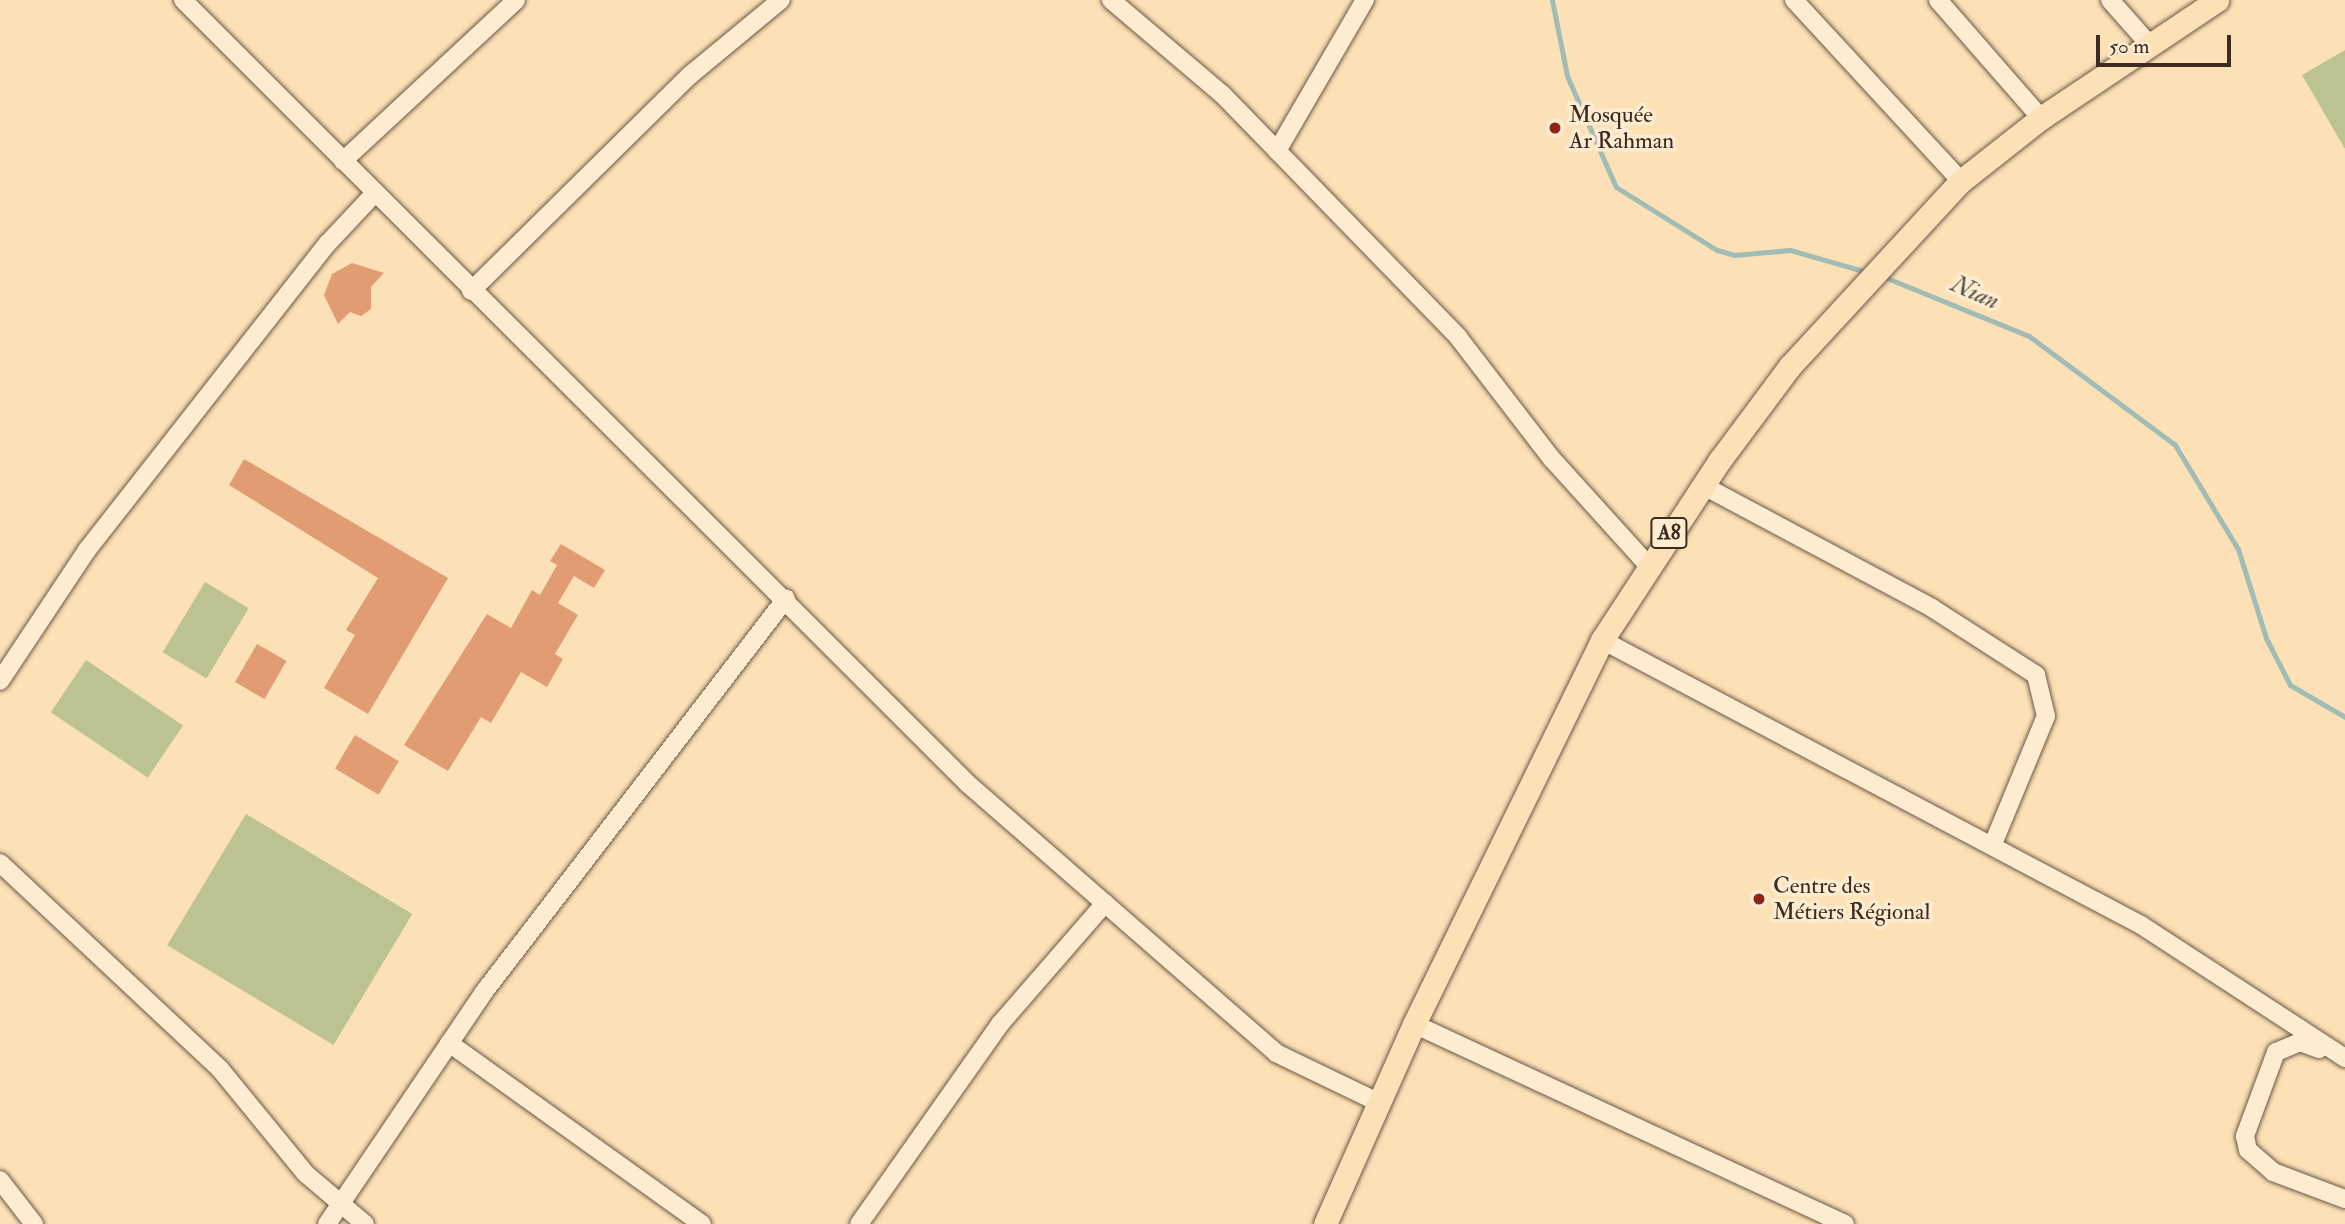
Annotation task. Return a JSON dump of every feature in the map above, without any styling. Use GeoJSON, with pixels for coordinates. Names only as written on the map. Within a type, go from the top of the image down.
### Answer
{"type":"FeatureCollection","features":[{"type":"Feature","properties":{"kind":"main road","name":"A8"},"geometry":{"type":"LineString","coordinates":[[1325,1224],[1414,1024],[1602,640],[1647,564],[1702,485],[1790,366],[1961,181],[2041,117],[2148,43],[2217,0]]}},
{"type":"Feature","properties":{"kind":"street"},"geometry":{"type":"LineString","coordinates":[[183,0],[471,291],[786,598],[968,784],[1276,1053],[1380,1103]]}},
{"type":"Feature","properties":{"kind":"street"},"geometry":{"type":"LineString","coordinates":[[343,161],[516,0]]}},
{"type":"Feature","properties":{"kind":"street"},"geometry":{"type":"LineString","coordinates":[[471,291],[690,76],[781,0]]}},
{"type":"Feature","properties":{"kind":"street"},"geometry":{"type":"LineString","coordinates":[[1111,0],[1146,23],[1277,151],[1458,337],[1552,459],[1647,564]]}},
{"type":"Feature","properties":{"kind":"street"},"geometry":{"type":"LineString","coordinates":[[1277,151],[1365,0]]}},
{"type":"Feature","properties":{"kind":"street"},"geometry":{"type":"LineString","coordinates":[[1794,0],[1961,181]]}},
{"type":"Feature","properties":{"kind":"street"},"geometry":{"type":"LineString","coordinates":[[1938,0],[2041,117]]}},
{"type":"Feature","properties":{"kind":"street"},"geometry":{"type":"LineString","coordinates":[[2110,0],[2148,43]]}},
{"type":"Feature","properties":{"kind":"street"},"geometry":{"type":"LineString","coordinates":[[0,681],[87,550],[328,243],[375,193]]}},
{"type":"Feature","properties":{"kind":"street"},"geometry":{"type":"LineString","coordinates":[[1702,485],[1932,608],[2036,675],[2046,716],[1993,844]]}},
{"type":"Feature","properties":{"kind":"street"},"geometry":{"type":"LineString","coordinates":[[327,1224],[449,1043],[786,598]]}},
{"type":"Feature","properties":{"kind":"street"},"geometry":{"type":"LineString","coordinates":[[1602,640],[1993,844],[2141,925],[2345,1059]]}},
{"type":"Feature","properties":{"kind":"street"},"geometry":{"type":"LineString","coordinates":[[0,863],[220,1069],[340,1207],[365,1224]]}},
{"type":"Feature","properties":{"kind":"street"},"geometry":{"type":"LineString","coordinates":[[859,1224],[1000,1024],[1105,903]]}},
{"type":"Feature","properties":{"kind":"street"},"geometry":{"type":"LineString","coordinates":[[1414,1024],[1845,1224]]}},
{"type":"Feature","properties":{"kind":"street"},"geometry":{"type":"LineString","coordinates":[[449,1043],[702,1224]]}},
{"type":"Feature","properties":{"kind":"street"},"geometry":{"type":"LineString","coordinates":[[2345,1059],[2287,1044],[2260,1083],[2245,1136],[2248,1150],[2273,1172],[2345,1199]]}},
{"type":"Feature","properties":{"kind":"street"},"geometry":{"type":"LineString","coordinates":[[0,1180],[34,1224]]}},
{"type":"Feature","properties":{"kind":"green space"},"geometry":{"type":"Polygon","coordinates":[[[2345,50],[2345,149],[2302,75],[2345,50]]]}},
{"type":"Feature","properties":{"kind":"green space"},"geometry":{"type":"Polygon","coordinates":[[[205,582],[249,608],[206,679],[163,652],[205,582]]]}},
{"type":"Feature","properties":{"kind":"green space"},"geometry":{"type":"Polygon","coordinates":[[[86,660],[183,725],[148,778],[51,712],[86,660]]]}},
{"type":"Feature","properties":{"kind":"green space"},"geometry":{"type":"Polygon","coordinates":[[[246,814],[412,914],[333,1045],[167,945],[246,814]]]}},
{"type":"Feature","properties":{"kind":"building"},"geometry":{"type":"Polygon","coordinates":[[[352,263],[384,273],[371,287],[371,309],[361,316],[350,312],[338,324],[324,295],[332,274],[352,263]]]}},
{"type":"Feature","properties":{"kind":"building"},"geometry":{"type":"Polygon","coordinates":[[[244,459],[448,578],[368,714],[324,688],[355,635],[346,630],[378,578],[229,485],[244,459]]]}},
{"type":"Feature","properties":{"kind":"building"},"geometry":{"type":"Polygon","coordinates":[[[561,544],[605,570],[594,588],[574,576],[558,603],[578,615],[555,654],[563,659],[547,687],[521,672],[491,723],[481,717],[448,771],[404,745],[487,614],[511,628],[532,590],[540,595],[557,565],[550,561],[561,544]]]}},
{"type":"Feature","properties":{"kind":"building"},"geometry":{"type":"Polygon","coordinates":[[[257,644],[286,661],[264,699],[235,682],[257,644]]]}},
{"type":"Feature","properties":{"kind":"building"},"geometry":{"type":"Polygon","coordinates":[[[355,735],[399,761],[379,795],[335,768],[355,735]]]}},
{"type":"Feature","properties":{"kind":"waterway","name":"Nian"},"geometry":{"type":"LineString","coordinates":[[1552,0],[1567,76],[1616,187],[1717,250],[1734,255],[1790,250],[1870,273]]}},
{"type":"Feature","properties":{"kind":"waterway","name":"Nian"},"geometry":{"type":"LineString","coordinates":[[1882,276],[2029,336],[2175,445],[2238,549],[2266,638],[2290,685],[2345,717]]}},
{"type":"Feature","properties":{"kind":"place","name":"Mosquée Ar Rahman"},"geometry":{"type":"Point","coordinates":[1555,128]}},
{"type":"Feature","properties":{"kind":"place","name":"Centre des Métiers Régional"},"geometry":{"type":"Point","coordinates":[1759,899]}}]}
